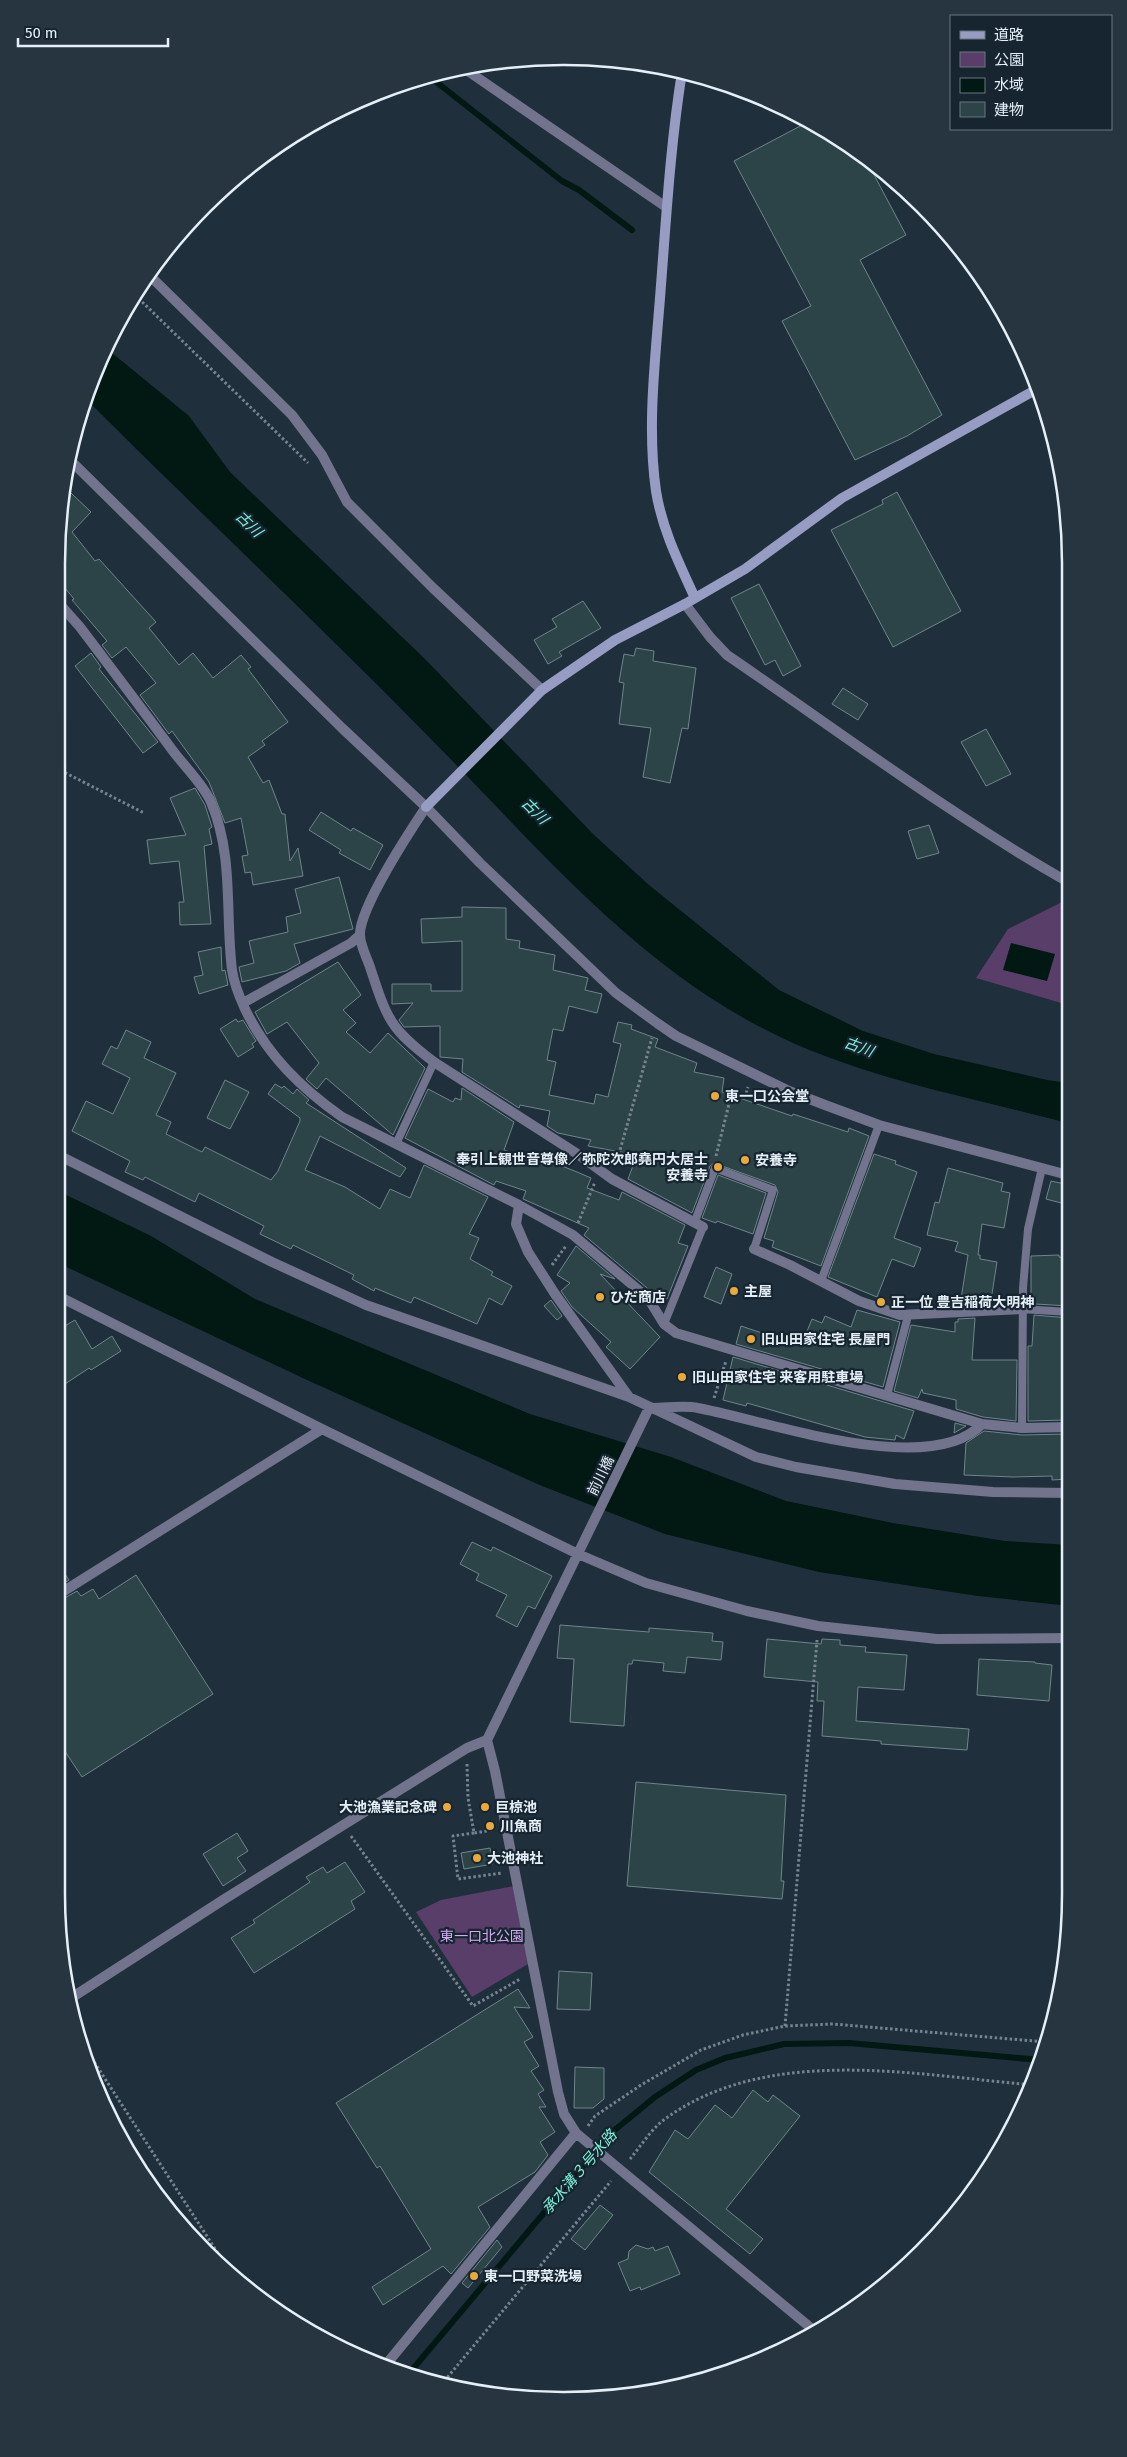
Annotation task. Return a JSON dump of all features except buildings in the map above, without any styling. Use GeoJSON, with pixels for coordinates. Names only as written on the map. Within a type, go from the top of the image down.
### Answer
{"type":"FeatureCollection","features":[{"type":"Feature","properties":{"kind":"street"},"geometry":{"type":"LineString","coordinates":[[472,74],[666,207]]}},
{"type":"Feature","properties":{"kind":"street"},"geometry":{"type":"LineString","coordinates":[[681,79],[674,123],[666,207],[651,449],[656,493],[667,536],[695,598]]}},
{"type":"Feature","properties":{"kind":"street"},"geometry":{"type":"LineString","coordinates":[[154,280],[292,415],[322,455],[347,502],[433,588],[542,690]]}},
{"type":"Feature","properties":{"kind":"street"},"geometry":{"type":"LineString","coordinates":[[243,1003],[351,944],[360,935],[370,900],[426,806],[542,690],[615,640],[685,604],[745,569],[842,498],[1032,392]]}},
{"type":"Feature","properties":{"kind":"street"},"geometry":{"type":"LineString","coordinates":[[75,465],[342,728],[426,806],[480,863],[616,993],[657,1023],[676,1036],[789,1091],[879,1125],[1062,1173]]}},
{"type":"Feature","properties":{"kind":"street"},"geometry":{"type":"LineString","coordinates":[[685,604],[710,637],[727,655],[938,801],[1025,858],[1062,879]]}},
{"type":"Feature","properties":{"kind":"street"},"geometry":{"type":"LineString","coordinates":[[65,610],[80,626],[210,801],[224,841],[229,892],[232,970],[243,1003],[268,1048],[300,1085],[342,1117],[519,1205],[573,1235],[604,1259],[648,1298],[664,1324],[676,1333],[982,1424],[1022,1428],[1062,1427]]}},
{"type":"Feature","properties":{"kind":"street"},"geometry":{"type":"LineString","coordinates":[[360,935],[390,1022],[412,1046],[579,1155],[612,1179],[699,1224]]}},
{"type":"Feature","properties":{"kind":"street"},"geometry":{"type":"LineString","coordinates":[[65,1158],[272,1262],[366,1305],[629,1397],[756,1457],[796,1467],[895,1484],[993,1492],[1062,1493]]}},
{"type":"Feature","properties":{"kind":"street"},"geometry":{"type":"LineString","coordinates":[[519,1205],[516,1224],[528,1252],[555,1294],[629,1397]]}},
{"type":"Feature","properties":{"kind":"street"},"geometry":{"type":"LineString","coordinates":[[754,1249],[821,1280],[860,1301],[908,1316],[1021,1308]]}},
{"type":"Feature","properties":{"kind":"street"},"geometry":{"type":"LineString","coordinates":[[65,1300],[322,1429],[578,1554],[646,1583],[747,1611],[818,1626],[937,1639],[1062,1638]]}},
{"type":"Feature","properties":{"kind":"street"},"geometry":{"type":"LineString","coordinates":[[649,1408],[696,1407],[814,1436],[896,1449],[933,1446],[973,1434],[982,1424]]}},
{"type":"Feature","properties":{"kind":"street","name":"前川橋"},"geometry":{"type":"LineString","coordinates":[[487,1740],[649,1408]]}},
{"type":"Feature","properties":{"kind":"street"},"geometry":{"type":"LineString","coordinates":[[65,1590],[322,1429]]}},
{"type":"Feature","properties":{"kind":"street"},"geometry":{"type":"LineString","coordinates":[[76,1995],[467,1748],[487,1740],[564,2114],[580,2136],[811,2326]]}},
{"type":"Feature","properties":{"kind":"street"},"geometry":{"type":"LineString","coordinates":[[389,2360],[580,2136]]}},
{"type":"Feature","properties":{"kind":"lane"},"geometry":{"type":"LineString","coordinates":[[396,1144],[434,1062]]}},
{"type":"Feature","properties":{"kind":"lane"},"geometry":{"type":"LineString","coordinates":[[821,1280],[879,1125]]}},
{"type":"Feature","properties":{"kind":"lane"},"geometry":{"type":"LineString","coordinates":[[664,1324],[699,1224],[715,1168],[773,1190],[754,1249]]}},
{"type":"Feature","properties":{"kind":"lane"},"geometry":{"type":"LineString","coordinates":[[1022,1428],[1021,1308],[1028,1230],[1042,1168]]}},
{"type":"Feature","properties":{"kind":"lane"},"geometry":{"type":"LineString","coordinates":[[1021,1308],[1062,1311]]}},
{"type":"Feature","properties":{"kind":"lane"},"geometry":{"type":"LineString","coordinates":[[887,1395],[908,1316]]}},
{"type":"Feature","properties":{"kind":"path"},"geometry":{"type":"LineString","coordinates":[[141,300],[313,468]]}},
{"type":"Feature","properties":{"kind":"path"},"geometry":{"type":"LineString","coordinates":[[65,773],[144,813]]}},
{"type":"Feature","properties":{"kind":"path"},"geometry":{"type":"LineString","coordinates":[[612,1179],[657,1023]]}},
{"type":"Feature","properties":{"kind":"path"},"geometry":{"type":"LineString","coordinates":[[716,1156],[731,1096],[738,1096]]}},
{"type":"Feature","properties":{"kind":"path"},"geometry":{"type":"LineString","coordinates":[[710,1411],[724,1370]]}},
{"type":"Feature","properties":{"kind":"path"},"geometry":{"type":"LineString","coordinates":[[785,2026],[818,1626]]}},
{"type":"Feature","properties":{"kind":"path"},"geometry":{"type":"LineString","coordinates":[[467,1770],[468,1798],[474,1833]]}},
{"type":"Feature","properties":{"kind":"path"},"geometry":{"type":"LineString","coordinates":[[343,1825],[473,2006],[535,1971]]}},
{"type":"Feature","properties":{"kind":"path"},"geometry":{"type":"LineString","coordinates":[[497,1839],[495,1830],[453,1836],[458,1880],[502,1873],[501,1864]]}},
{"type":"Feature","properties":{"kind":"path"},"geometry":{"type":"LineString","coordinates":[[580,2136],[595,2116],[641,2084],[701,2050],[742,2035],[785,2026],[833,2024],[1040,2041]]}},
{"type":"Feature","properties":{"kind":"path"},"geometry":{"type":"LineString","coordinates":[[93,2060],[217,2251]]}},
{"type":"Feature","properties":{"kind":"path"},"geometry":{"type":"LineString","coordinates":[[447,2378],[619,2167],[663,2120],[688,2104],[733,2084],[792,2071],[857,2070],[1024,2084]]}},
{"type":"Feature","properties":{"kind":"green space"},"geometry":{"type":"Polygon","coordinates":[[[1062,902],[1062,1003],[976,978],[1008,929],[1062,902]]]}},
{"type":"Feature","properties":{"kind":"green space","name":"東一口北公園"},"geometry":{"type":"Polygon","coordinates":[[[514,1886],[528,1964],[472,1997],[416,1912],[441,1900],[514,1886]]]}},
{"type":"Feature","properties":{"kind":"water","name":"古川"},"geometry":{"type":"Polygon","coordinates":[[[112,353],[189,416],[230,472],[426,660],[593,834],[649,885],[779,990],[863,1031],[934,1054],[1062,1082],[1062,1121],[913,1084],[837,1061],[764,1029],[715,1001],[625,933],[583,894],[383,691],[91,404],[112,353]]]}},
{"type":"Feature","properties":{"kind":"water"},"geometry":{"type":"Polygon","coordinates":[[[1011,943],[1055,954],[1047,981],[1003,970],[1011,943]]]}},
{"type":"Feature","properties":{"kind":"water"},"geometry":{"type":"Polygon","coordinates":[[[65,1194],[151,1236],[255,1299],[530,1414],[671,1457],[786,1501],[893,1523],[1005,1541],[1062,1545],[1062,1605],[978,1596],[819,1572],[665,1534],[542,1486],[307,1380],[65,1266],[65,1194]]]}},
{"type":"Feature","properties":{"kind":"waterway"},"geometry":{"type":"LineString","coordinates":[[436,82],[562,181],[579,190],[632,230]]}},
{"type":"Feature","properties":{"kind":"waterway","name":"承水溝３号水路"},"geometry":{"type":"LineString","coordinates":[[413,2369],[611,2133],[655,2097],[696,2070],[725,2058],[784,2044],[849,2043],[1034,2059]]}},
{"type":"Feature","properties":{"kind":"place","name":"東一口公会堂"},"geometry":{"type":"Point","coordinates":[715,1096]}},
{"type":"Feature","properties":{"kind":"place","name":"安養寺"},"geometry":{"type":"Point","coordinates":[745,1160]}},
{"type":"Feature","properties":{"kind":"place","name":"奉引上観世音尊像／弥陀次郎堯円大居士 安養寺"},"geometry":{"type":"Point","coordinates":[718,1167]}},
{"type":"Feature","properties":{"kind":"place","name":"主屋"},"geometry":{"type":"Point","coordinates":[734,1291]}},
{"type":"Feature","properties":{"kind":"place","name":"ひだ商店"},"geometry":{"type":"Point","coordinates":[600,1297]}},
{"type":"Feature","properties":{"kind":"place","name":"正一位 豊吉稲荷大明神"},"geometry":{"type":"Point","coordinates":[881,1302]}},
{"type":"Feature","properties":{"kind":"place","name":"旧山田家住宅 長屋門"},"geometry":{"type":"Point","coordinates":[751,1339]}},
{"type":"Feature","properties":{"kind":"place","name":"旧山田家住宅 来客用駐車場"},"geometry":{"type":"Point","coordinates":[682,1377]}},
{"type":"Feature","properties":{"kind":"place","name":"大池漁業記念碑"},"geometry":{"type":"Point","coordinates":[447,1807]}},
{"type":"Feature","properties":{"kind":"place","name":"巨椋池"},"geometry":{"type":"Point","coordinates":[485,1807]}},
{"type":"Feature","properties":{"kind":"place","name":"川魚商"},"geometry":{"type":"Point","coordinates":[490,1826]}},
{"type":"Feature","properties":{"kind":"place","name":"大池神社"},"geometry":{"type":"Point","coordinates":[477,1858]}},
{"type":"Feature","properties":{"kind":"place","name":"東一口野菜洗場"},"geometry":{"type":"Point","coordinates":[474,2276]}}]}
